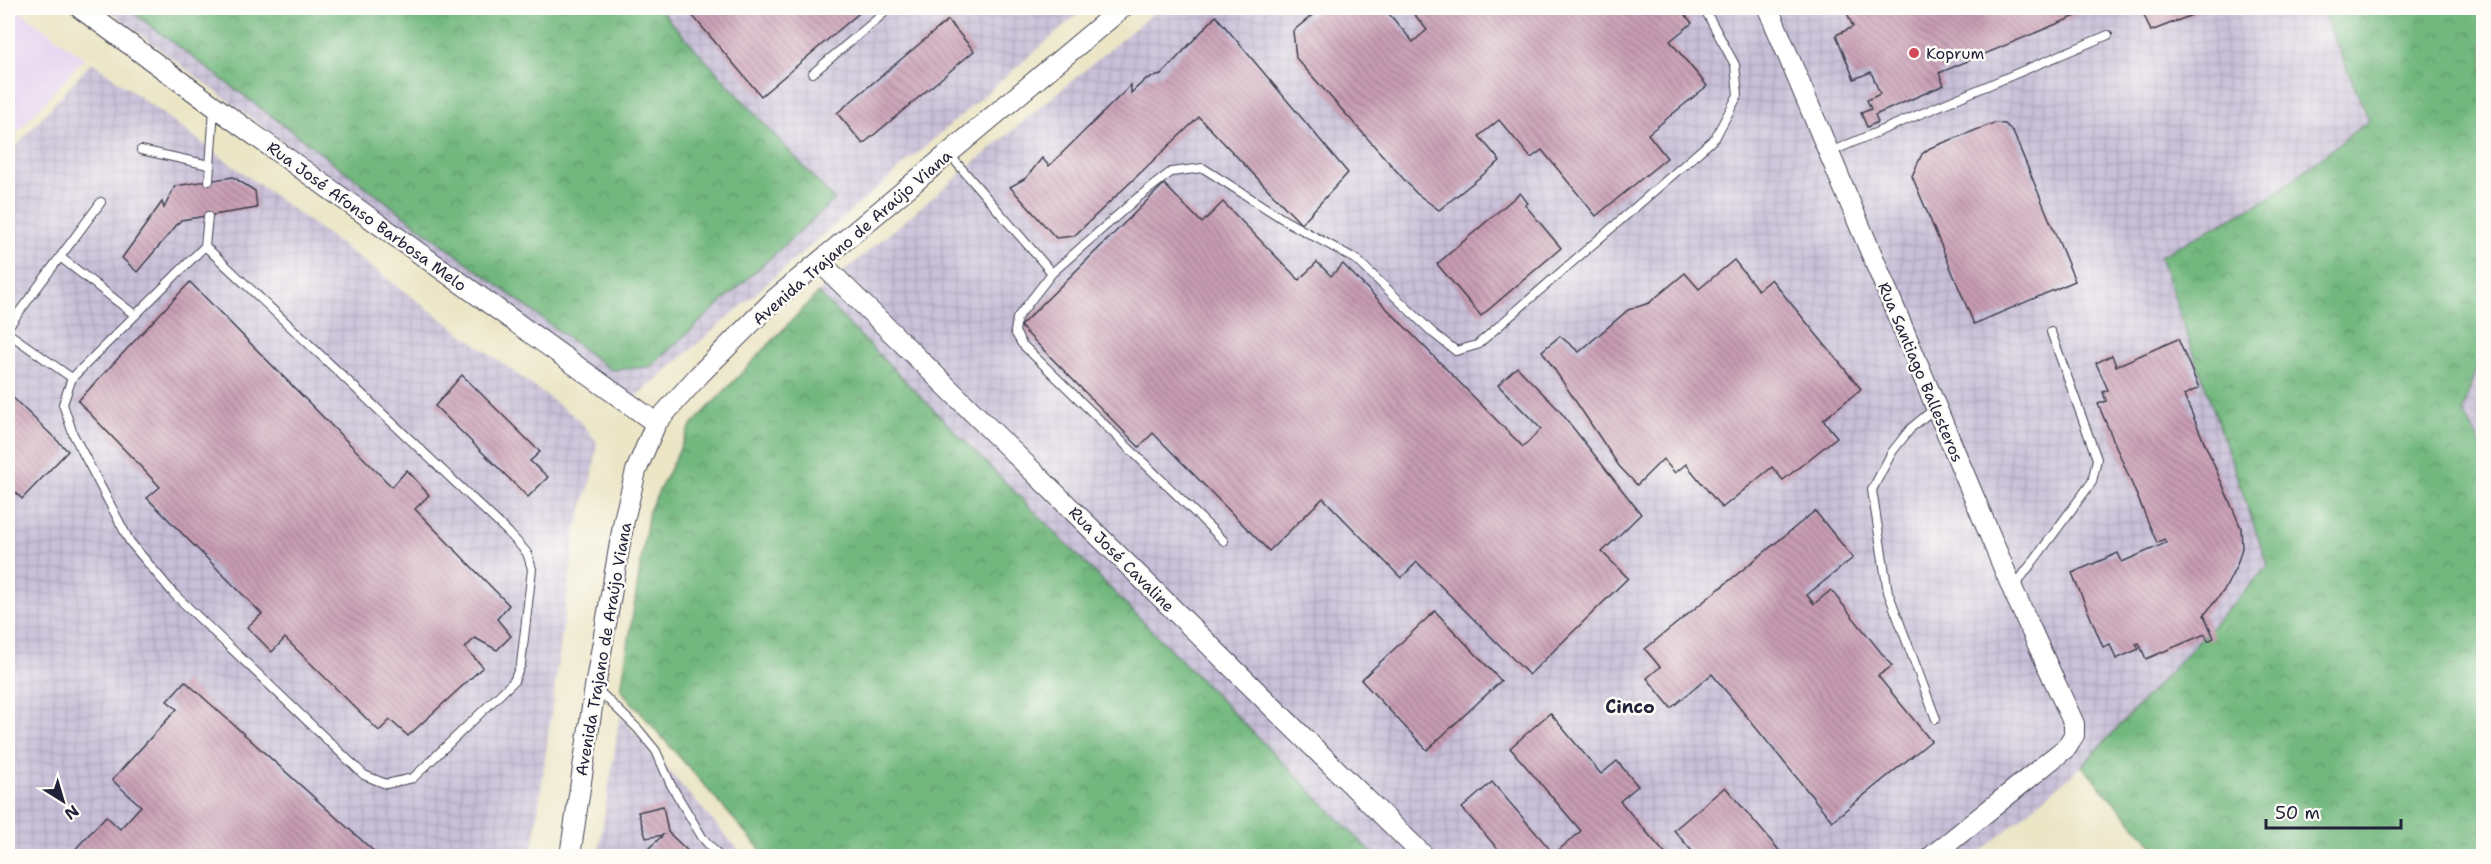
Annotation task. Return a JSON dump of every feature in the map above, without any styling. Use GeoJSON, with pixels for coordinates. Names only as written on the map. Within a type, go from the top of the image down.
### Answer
{"type":"FeatureCollection","features":[{"type":"Feature","properties":{"kind":"street","name":"Rua José Afonso Barbosa Melo"},"geometry":{"type":"LineString","coordinates":[[80,8],[656,423]]}},
{"type":"Feature","properties":{"kind":"street","name":"Avenida Trajano de Araújo Viana"},"geometry":{"type":"LineString","coordinates":[[570,856],[595,687],[624,520],[636,471],[656,423],[700,374],[767,307],[1122,8]]}},
{"type":"Feature","properties":{"kind":"street","name":"Rua Santiago Ballesteros"},"geometry":{"type":"LineString","coordinates":[[1768,8],[2013,590],[2074,724],[2074,735],[2067,747],[1932,856]]}},
{"type":"Feature","properties":{"kind":"street","name":"Rua José Cavaline"},"geometry":{"type":"LineString","coordinates":[[820,262],[1424,856]]}},
{"type":"Feature","properties":{"kind":"lane"},"geometry":{"type":"LineString","coordinates":[[813,73],[890,8]]}},
{"type":"Feature","properties":{"kind":"lane"},"geometry":{"type":"LineString","coordinates":[[1224,541],[1022,344],[1015,332],[1017,318],[1052,273],[1171,172],[1203,168],[1286,221],[1357,260],[1433,333],[1456,351],[1477,345],[1714,138],[1738,95],[1735,65],[1704,8]]}},
{"type":"Feature","properties":{"kind":"lane"},"geometry":{"type":"LineString","coordinates":[[1829,153],[2108,35]]}},
{"type":"Feature","properties":{"kind":"lane"},"geometry":{"type":"LineString","coordinates":[[209,181],[208,165],[214,106]]}},
{"type":"Feature","properties":{"kind":"lane"},"geometry":{"type":"LineString","coordinates":[[141,150],[208,165]]}},
{"type":"Feature","properties":{"kind":"lane"},"geometry":{"type":"LineString","coordinates":[[949,153],[1052,273]]}},
{"type":"Feature","properties":{"kind":"lane"},"geometry":{"type":"LineString","coordinates":[[8,327],[101,202]]}},
{"type":"Feature","properties":{"kind":"lane"},"geometry":{"type":"LineString","coordinates":[[205,246],[527,553],[532,569],[531,581],[521,664],[514,681],[413,778],[386,784],[364,776],[174,594],[130,542],[72,434],[63,404],[72,378],[205,246],[208,216]]}},
{"type":"Feature","properties":{"kind":"lane"},"geometry":{"type":"LineString","coordinates":[[60,257],[135,315]]}},
{"type":"Feature","properties":{"kind":"lane"},"geometry":{"type":"LineString","coordinates":[[2013,590],[2092,482],[2097,459],[2051,332]]}},
{"type":"Feature","properties":{"kind":"lane"},"geometry":{"type":"LineString","coordinates":[[8,333],[72,378]]}},
{"type":"Feature","properties":{"kind":"lane"},"geometry":{"type":"LineString","coordinates":[[1935,718],[1888,592],[1872,490],[1892,452],[1911,428],[1936,407]]}},
{"type":"Feature","properties":{"kind":"lane"},"geometry":{"type":"LineString","coordinates":[[595,687],[638,729],[656,751],[671,786],[696,827],[719,856]]}},
{"type":"Feature","properties":{"kind":"shaded area"},"geometry":{"type":"Polygon","coordinates":[[[8,8],[15,8],[84,58],[8,143],[8,8]]]}},
{"type":"Feature","properties":{"kind":"shaded area"},"geometry":{"type":"Polygon","coordinates":[[[106,8],[1085,8],[628,404],[106,8]]]}},
{"type":"Feature","properties":{"kind":"shaded area"},"geometry":{"type":"Polygon","coordinates":[[[1159,8],[2321,8],[2369,120],[2271,197],[2160,257],[2268,566],[2082,766],[1976,856],[1375,856],[818,293],[1159,8]]]}},
{"type":"Feature","properties":{"kind":"shaded area"},"geometry":{"type":"Polygon","coordinates":[[[92,62],[578,419],[597,442],[593,474],[576,528],[532,856],[8,856],[8,155],[92,62]]]}},
{"type":"Feature","properties":{"kind":"shaded area"},"geometry":{"type":"Polygon","coordinates":[[[2483,350],[2483,452],[2463,411],[2483,350]]]}},
{"type":"Feature","properties":{"kind":"shaded area"},"geometry":{"type":"Polygon","coordinates":[[[620,716],[744,856],[598,856],[620,716]]]}},
{"type":"Feature","properties":{"kind":"green space"},"geometry":{"type":"Polygon","coordinates":[[[127,8],[658,8],[834,200],[650,367],[611,370],[127,8]]]}},
{"type":"Feature","properties":{"kind":"green space"},"geometry":{"type":"Polygon","coordinates":[[[2321,8],[2483,8],[2483,350],[2463,411],[2484,452],[2483,856],[2163,856],[2082,766],[2268,566],[2160,256],[2271,197],[2369,120],[2321,8]]]}},
{"type":"Feature","properties":{"kind":"green space"},"geometry":{"type":"Polygon","coordinates":[[[818,293],[1375,856],[766,856],[621,690],[649,511],[691,426],[818,293]]]}},
{"type":"Feature","properties":{"kind":"building"},"geometry":{"type":"Polygon","coordinates":[[[686,8],[865,8],[761,96],[686,8]]]}},
{"type":"Feature","properties":{"kind":"building"},"geometry":{"type":"Polygon","coordinates":[[[1321,8],[1384,8],[1413,42],[1427,30],[1409,8],[1679,8],[1692,23],[1670,41],[1707,86],[1648,134],[1667,158],[1596,216],[1542,150],[1531,158],[1499,120],[1479,136],[1500,161],[1439,210],[1416,193],[1296,58],[1293,31],[1321,8]]]}},
{"type":"Feature","properties":{"kind":"building","name":"Koprum"},"geometry":{"type":"Polygon","coordinates":[[[1845,8],[2095,8],[1939,73],[1944,85],[1875,115],[1878,122],[1867,127],[1861,113],[1871,109],[1867,100],[1880,94],[1871,72],[1854,79],[1836,35],[1853,27],[1845,8]]]}},
{"type":"Feature","properties":{"kind":"building"},"geometry":{"type":"Polygon","coordinates":[[[2141,8],[2210,8],[2151,31],[2141,8]]]}},
{"type":"Feature","properties":{"kind":"building"},"geometry":{"type":"Polygon","coordinates":[[[1216,16],[1348,173],[1301,224],[1199,117],[1074,236],[1056,238],[1010,187],[1026,178],[1042,158],[1049,166],[1131,85],[1131,93],[1146,79],[1161,75],[1216,16]]]}},
{"type":"Feature","properties":{"kind":"building"},"geometry":{"type":"Polygon","coordinates":[[[948,20],[974,51],[863,144],[837,113],[948,20]]]}},
{"type":"Feature","properties":{"kind":"building"},"geometry":{"type":"Polygon","coordinates":[[[1994,123],[2005,124],[2013,132],[2075,281],[1974,324],[1912,176],[1922,154],[1930,148],[1994,123]]]}},
{"type":"Feature","properties":{"kind":"building"},"geometry":{"type":"Polygon","coordinates":[[[233,177],[255,191],[257,208],[181,220],[137,272],[122,258],[162,202],[164,208],[175,186],[233,177]]]}},
{"type":"Feature","properties":{"kind":"building"},"geometry":{"type":"Polygon","coordinates":[[[1164,184],[1202,223],[1223,202],[1299,280],[1317,262],[1331,276],[1343,264],[1523,447],[1541,429],[1498,385],[1517,367],[1559,410],[1641,514],[1602,552],[1628,578],[1529,675],[1417,562],[1401,578],[1323,498],[1269,551],[1153,433],[1139,447],[1020,326],[1164,184]]]}},
{"type":"Feature","properties":{"kind":"building"},"geometry":{"type":"Polygon","coordinates":[[[1520,193],[1528,203],[1525,205],[1561,248],[1481,316],[1437,264],[1520,193]]]}},
{"type":"Feature","properties":{"kind":"building"},"geometry":{"type":"Polygon","coordinates":[[[1734,260],[1758,290],[1771,279],[1861,389],[1823,420],[1837,437],[1783,480],[1772,467],[1722,508],[1686,464],[1675,473],[1663,459],[1637,485],[1619,466],[1542,351],[1560,336],[1579,352],[1628,310],[1649,303],[1685,273],[1699,289],[1734,260]]]}},
{"type":"Feature","properties":{"kind":"building"},"geometry":{"type":"Polygon","coordinates":[[[190,282],[392,487],[407,470],[429,495],[415,509],[509,605],[497,619],[511,636],[497,650],[475,638],[465,648],[483,667],[408,736],[390,720],[379,731],[285,638],[272,652],[247,627],[262,614],[147,498],[160,487],[78,401],[190,282]]]}},
{"type":"Feature","properties":{"kind":"building"},"geometry":{"type":"Polygon","coordinates":[[[2178,339],[2199,388],[2184,395],[2241,528],[2242,548],[2237,565],[2225,589],[2204,615],[2214,638],[2208,641],[2205,634],[2146,659],[2139,643],[2136,644],[2139,649],[2116,659],[2110,644],[2103,647],[2072,573],[2118,553],[2122,562],[2166,543],[2164,539],[2157,543],[2098,404],[2106,401],[2103,392],[2108,390],[2096,363],[2112,355],[2116,366],[2178,339]]]}},
{"type":"Feature","properties":{"kind":"building"},"geometry":{"type":"Polygon","coordinates":[[[462,375],[540,452],[530,461],[548,477],[528,497],[435,406],[462,375]]]}},
{"type":"Feature","properties":{"kind":"building"},"geometry":{"type":"Polygon","coordinates":[[[8,393],[68,451],[22,499],[8,484],[8,393]]]}},
{"type":"Feature","properties":{"kind":"building"},"geometry":{"type":"Polygon","coordinates":[[[1815,511],[1853,558],[1807,595],[1814,604],[1831,590],[1892,666],[1878,676],[1931,741],[1832,821],[1712,674],[1671,708],[1647,678],[1660,667],[1645,649],[1815,511]]]}},
{"type":"Feature","properties":{"kind":"building"},"geometry":{"type":"Polygon","coordinates":[[[1435,611],[1501,681],[1427,750],[1361,680],[1435,611]]]}},
{"type":"Feature","properties":{"kind":"building"},"geometry":{"type":"Polygon","coordinates":[[[185,681],[379,856],[69,856],[106,816],[120,829],[141,806],[112,780],[177,709],[167,701],[185,681]]]}},
{"type":"Feature","properties":{"kind":"building"},"geometry":{"type":"Polygon","coordinates":[[[1550,713],[1601,774],[1617,761],[1638,786],[1620,801],[1667,856],[1504,856],[1462,808],[1492,782],[1554,854],[1581,831],[1510,748],[1550,713]]]}},
{"type":"Feature","properties":{"kind":"building"},"geometry":{"type":"Polygon","coordinates":[[[1725,787],[1784,856],[1696,856],[1674,830],[1725,787]]]}},
{"type":"Feature","properties":{"kind":"building"},"geometry":{"type":"Polygon","coordinates":[[[663,806],[668,832],[693,856],[651,856],[646,851],[663,835],[646,838],[638,812],[663,806]]]}},
{"type":"Feature","properties":{"kind":"place","name":"Koprum"},"geometry":{"type":"Point","coordinates":[1914,53]}},
{"type":"Feature","properties":{"kind":"district","name":"Cinco"},"geometry":{"type":"Point","coordinates":[1630,707]}}]}
